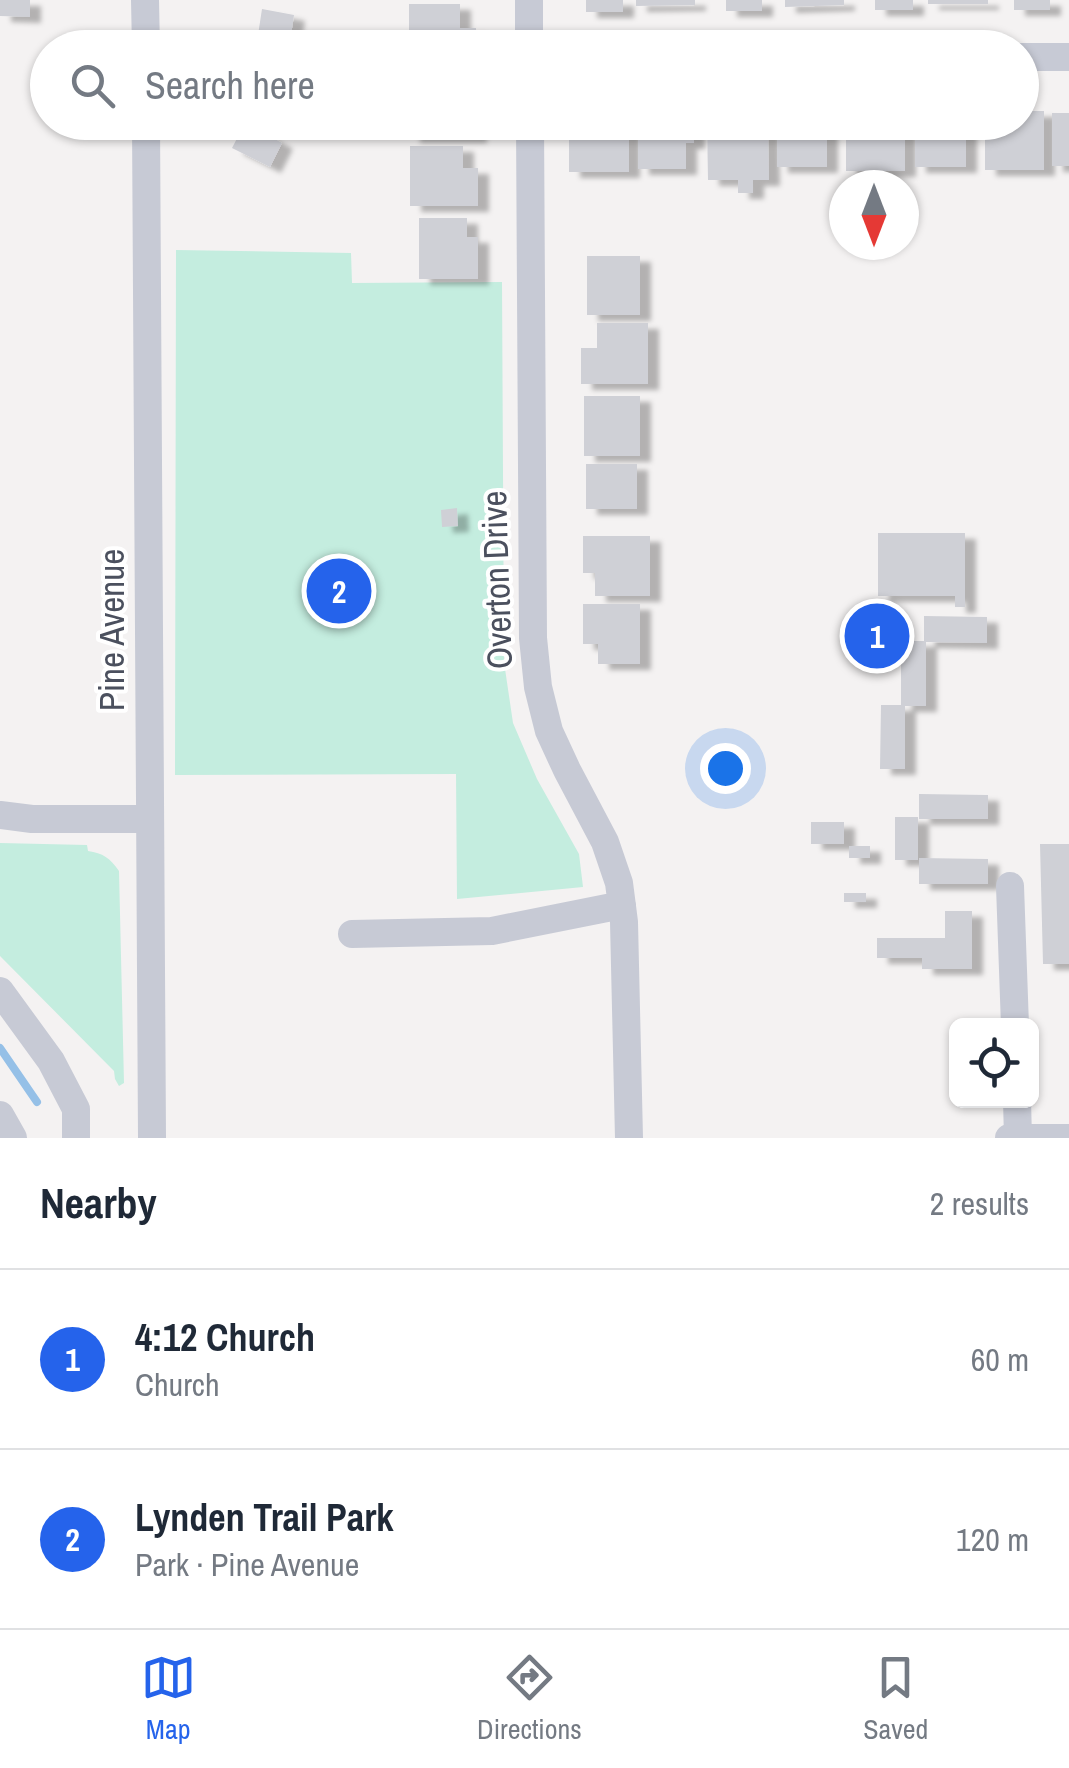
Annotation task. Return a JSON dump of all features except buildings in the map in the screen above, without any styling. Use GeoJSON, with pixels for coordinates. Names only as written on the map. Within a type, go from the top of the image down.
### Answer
{"type":"FeatureCollection","features":[{"type":"Feature","properties":{"kind":"street"},"geometry":{"type":"LineString","coordinates":[[145,0],[146,30]]}},
{"type":"Feature","properties":{"kind":"street"},"geometry":{"type":"LineString","coordinates":[[529,0],[529,30]]}},
{"type":"Feature","properties":{"kind":"street"},"geometry":{"type":"LineString","coordinates":[[1039,57],[1069,57]]}},
{"type":"Feature","properties":{"kind":"street","name":"Pine Avenue"},"geometry":{"type":"LineString","coordinates":[[146,140],[152,1138]]}},
{"type":"Feature","properties":{"kind":"street","name":"Overton Drive"},"geometry":{"type":"LineString","coordinates":[[530,140],[532,638],[538,687],[550,731],[605,842],[619,883],[624,922],[629,1138]]}},
{"type":"Feature","properties":{"kind":"street"},"geometry":{"type":"LineString","coordinates":[[0,815],[150,818]]}},
{"type":"Feature","properties":{"kind":"street"},"geometry":{"type":"LineString","coordinates":[[1010,886],[1014,1018]]}},
{"type":"Feature","properties":{"kind":"street"},"geometry":{"type":"LineString","coordinates":[[352,934],[492,931],[622,905]]}},
{"type":"Feature","properties":{"kind":"street"},"geometry":{"type":"LineString","coordinates":[[0,991],[51,1061],[76,1109],[76,1138]]}},
{"type":"Feature","properties":{"kind":"street"},"geometry":{"type":"LineString","coordinates":[[1017,1108],[1018,1138]]}},
{"type":"Feature","properties":{"kind":"street"},"geometry":{"type":"LineString","coordinates":[[0,1115],[13,1138]]}},
{"type":"Feature","properties":{"kind":"street"},"geometry":{"type":"LineString","coordinates":[[1009,1138],[1069,1138]]}},
{"type":"Feature","properties":{"kind":"green space"},"geometry":{"type":"Polygon","coordinates":[[[176,250],[351,253],[352,283],[502,282],[504,662],[513,723],[537,779],[579,854],[583,887],[457,899],[456,774],[175,775],[176,250]]]}},
{"type":"Feature","properties":{"kind":"green space"},"geometry":{"type":"Polygon","coordinates":[[[0,843],[87,845],[88,851],[106,857],[119,871],[124,1083],[119,1086],[114,1071],[0,956],[0,843]]]}},
{"type":"Feature","properties":{"kind":"waterway"},"geometry":{"type":"LineString","coordinates":[[0,1048],[37,1102]]}},
{"type":"Feature","properties":{"kind":"place","name":"Lynden Trail Park"},"geometry":{"type":"Point","coordinates":[339,591]}},
{"type":"Feature","properties":{"kind":"place","name":"4:12 Church"},"geometry":{"type":"Point","coordinates":[877,636]}}]}
